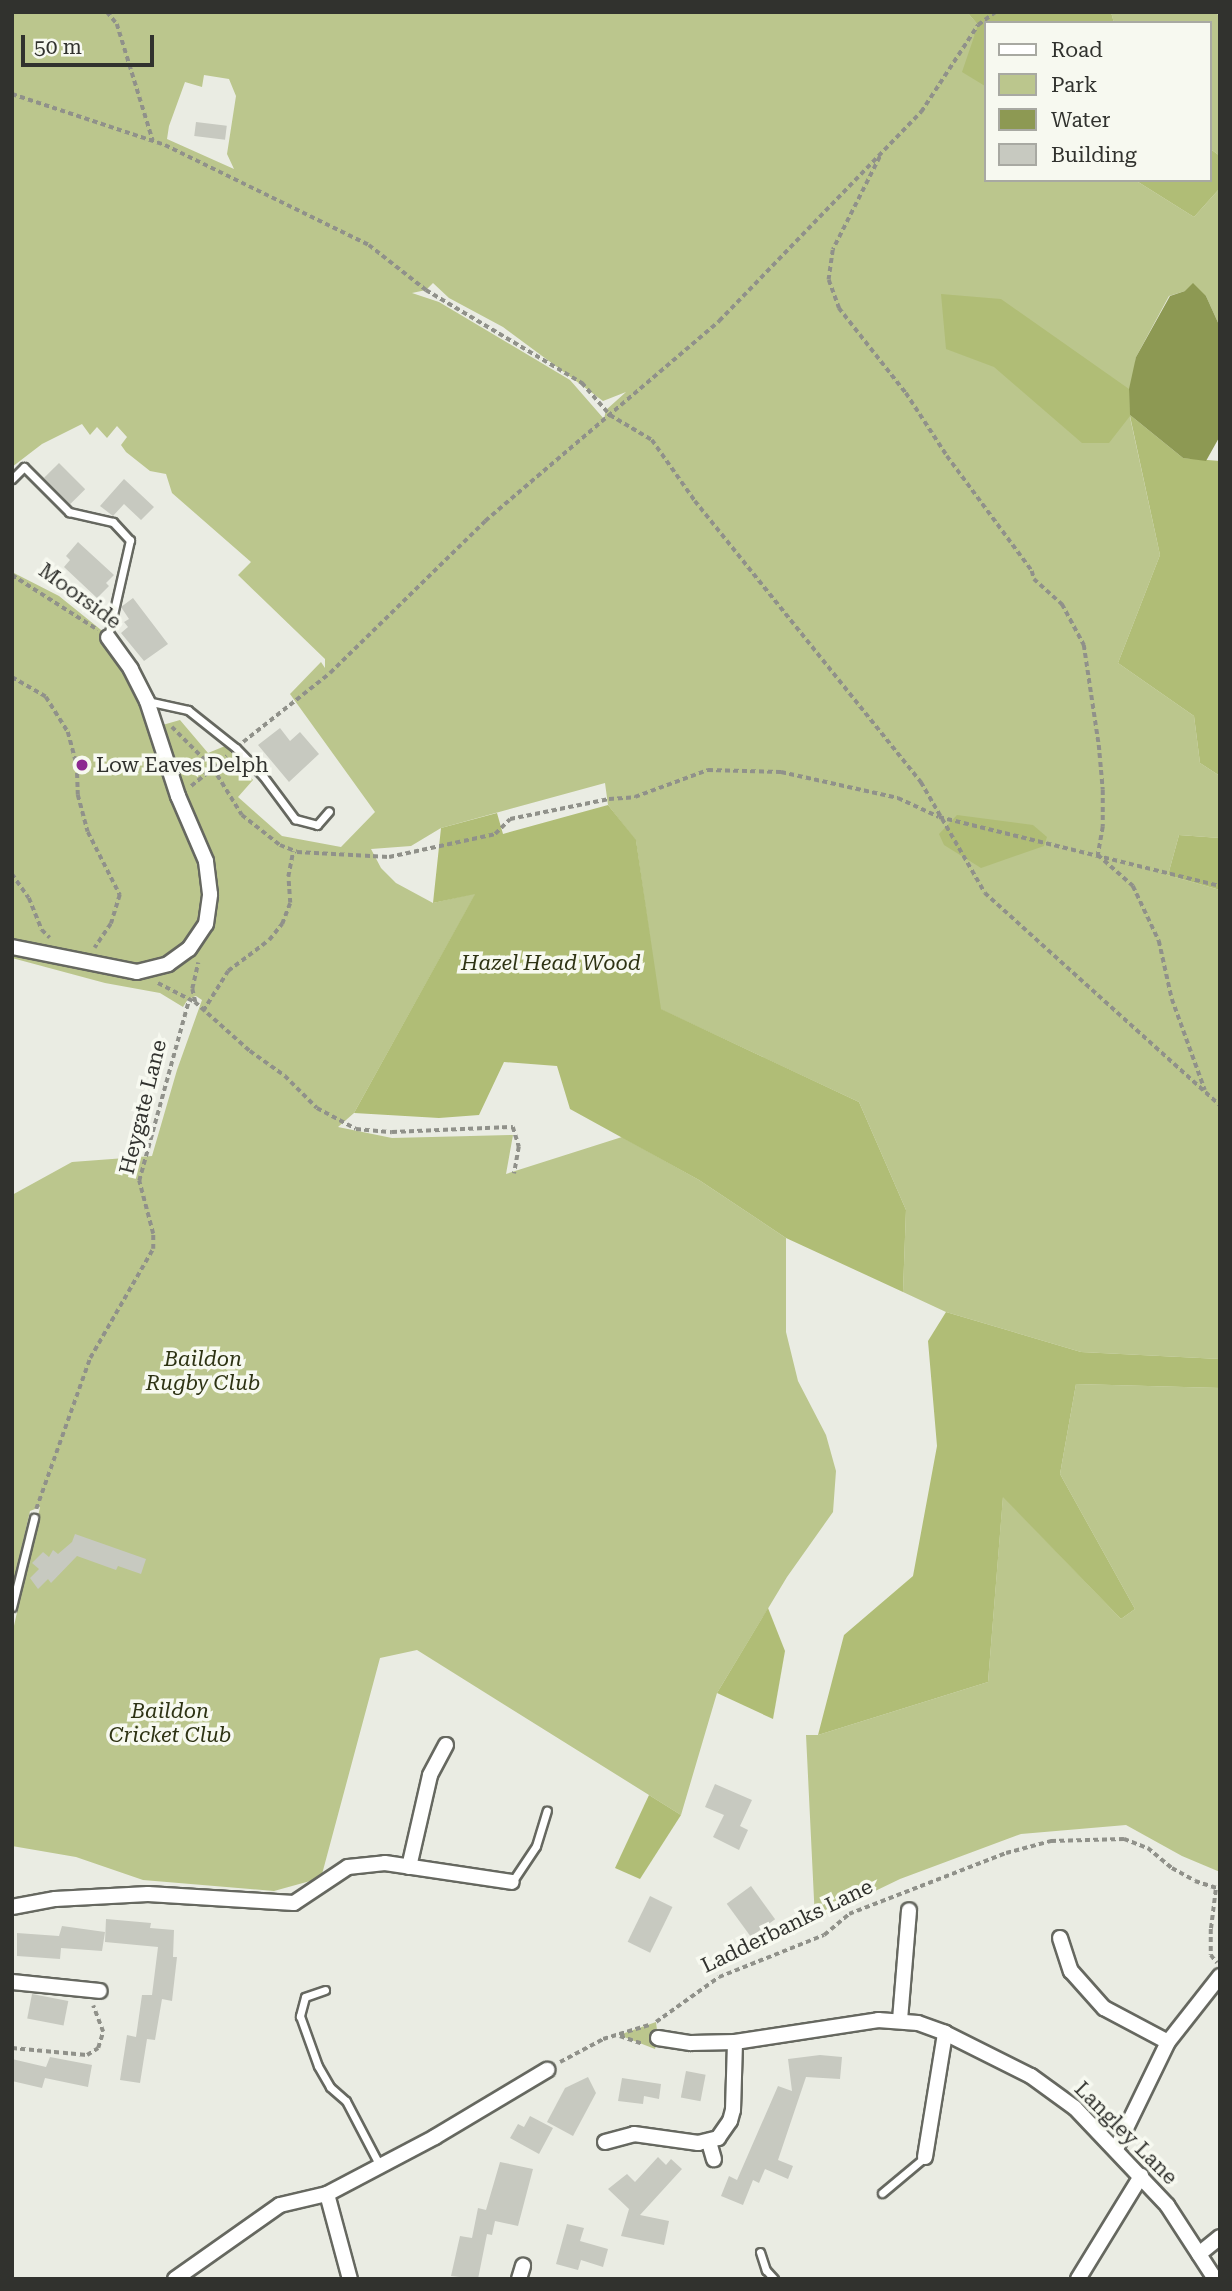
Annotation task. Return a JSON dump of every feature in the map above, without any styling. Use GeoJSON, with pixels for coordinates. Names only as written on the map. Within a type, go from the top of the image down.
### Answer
{"type":"FeatureCollection","features":[{"type":"Feature","properties":{"kind":"street","name":"Moorside"},"geometry":{"type":"LineString","coordinates":[[12,947],[137,972],[168,964],[189,949],[206,924],[210,894],[206,861],[178,796],[147,701],[131,669],[108,637]]}},
{"type":"Feature","properties":{"kind":"street"},"geometry":{"type":"LineString","coordinates":[[409,1867],[430,1774],[446,1745]]}},
{"type":"Feature","properties":{"kind":"street"},"geometry":{"type":"LineString","coordinates":[[12,1907],[55,1899],[148,1894],[294,1903],[348,1867],[385,1863],[512,1882]]}},
{"type":"Feature","properties":{"kind":"street"},"geometry":{"type":"LineString","coordinates":[[900,2020],[909,1910]]}},
{"type":"Feature","properties":{"kind":"street"},"geometry":{"type":"LineString","coordinates":[[1060,1938],[1071,1970],[1104,2008],[1168,2042]]}},
{"type":"Feature","properties":{"kind":"street"},"geometry":{"type":"LineString","coordinates":[[1116,2149],[1168,2042],[1220,1976]]}},
{"type":"Feature","properties":{"kind":"street"},"geometry":{"type":"LineString","coordinates":[[12,1982],[100,1991]]}},
{"type":"Feature","properties":{"kind":"street","name":"Langley Lane"},"geometry":{"type":"LineString","coordinates":[[658,2038],[691,2043],[734,2042],[851,2023],[900,2020],[945,2033],[1052,2090],[1076,2108],[1174,2215],[1215,2279]]}},
{"type":"Feature","properties":{"kind":"street"},"geometry":{"type":"LineString","coordinates":[[925,2157],[945,2033]]}},
{"type":"Feature","properties":{"kind":"street"},"geometry":{"type":"LineString","coordinates":[[605,2142],[645,2134],[709,2142],[725,2130],[733,2110],[734,2042]]}},
{"type":"Feature","properties":{"kind":"street"},"geometry":{"type":"LineString","coordinates":[[175,2279],[280,2205],[327,2194],[547,2070]]}},
{"type":"Feature","properties":{"kind":"street"},"geometry":{"type":"LineString","coordinates":[[626,2136],[629,2152]]}},
{"type":"Feature","properties":{"kind":"street"},"geometry":{"type":"LineString","coordinates":[[709,2142],[714,2159]]}},
{"type":"Feature","properties":{"kind":"street"},"geometry":{"type":"LineString","coordinates":[[1078,2279],[1141,2176]]}},
{"type":"Feature","properties":{"kind":"street"},"geometry":{"type":"LineString","coordinates":[[327,2194],[350,2279]]}},
{"type":"Feature","properties":{"kind":"street"},"geometry":{"type":"LineString","coordinates":[[1199,2253],[1220,2237]]}},
{"type":"Feature","properties":{"kind":"lane"},"geometry":{"type":"LineString","coordinates":[[12,480],[24,467],[69,512],[113,522],[130,540],[108,637]]}},
{"type":"Feature","properties":{"kind":"lane"},"geometry":{"type":"LineString","coordinates":[[147,701],[188,710],[236,748],[295,819],[317,825],[329,811]]}},
{"type":"Feature","properties":{"kind":"lane"},"geometry":{"type":"LineString","coordinates":[[12,1607],[33,1518]]}},
{"type":"Feature","properties":{"kind":"lane"},"geometry":{"type":"LineString","coordinates":[[512,1882],[536,1846],[547,1811]]}},
{"type":"Feature","properties":{"kind":"lane"},"geometry":{"type":"LineString","coordinates":[[325,1990],[305,1997],[300,2016],[317,2066],[330,2087],[346,2101],[380,2166]]}},
{"type":"Feature","properties":{"kind":"lane"},"geometry":{"type":"LineString","coordinates":[[882,2193],[925,2157]]}},
{"type":"Feature","properties":{"kind":"lane"},"geometry":{"type":"LineString","coordinates":[[760,2252],[766,2270],[774,2279]]}},
{"type":"Feature","properties":{"kind":"path"},"geometry":{"type":"LineString","coordinates":[[107,12],[117,24],[154,142]]}},
{"type":"Feature","properties":{"kind":"path"},"geometry":{"type":"LineString","coordinates":[[178,796],[330,673],[485,521],[719,321],[921,112],[978,25],[995,12]]}},
{"type":"Feature","properties":{"kind":"path"},"geometry":{"type":"LineString","coordinates":[[12,94],[165,145],[369,245],[426,290],[582,383],[610,415],[652,440],[695,501],[921,782],[985,893],[1220,1105]]}},
{"type":"Feature","properties":{"kind":"path"},"geometry":{"type":"LineString","coordinates":[[883,152],[834,250],[829,280],[838,308],[906,393],[947,456],[1032,570],[1034,579],[1062,604],[1084,645],[1102,779],[1103,827],[1098,855]]}},
{"type":"Feature","properties":{"kind":"path","name":"Moorside"},"geometry":{"type":"LineString","coordinates":[[12,575],[108,637]]}},
{"type":"Feature","properties":{"kind":"path"},"geometry":{"type":"LineString","coordinates":[[12,677],[46,697],[68,732],[77,765],[78,795],[88,832],[120,895],[111,925],[86,962]]}},
{"type":"Feature","properties":{"kind":"path"},"geometry":{"type":"LineString","coordinates":[[166,720],[213,768],[242,815],[279,845],[293,851],[389,857],[495,834],[510,819],[609,799],[635,797],[708,770],[781,772],[898,799],[939,817],[1220,886]]}},
{"type":"Feature","properties":{"kind":"path"},"geometry":{"type":"LineString","coordinates":[[203,1011],[228,971],[269,940],[282,923],[290,904],[288,877],[293,851]]}},
{"type":"Feature","properties":{"kind":"path"},"geometry":{"type":"LineString","coordinates":[[1098,855],[1133,886],[1159,941],[1172,999],[1207,1094]]}},
{"type":"Feature","properties":{"kind":"path"},"geometry":{"type":"LineString","coordinates":[[12,874],[29,898],[42,930],[52,940]]}},
{"type":"Feature","properties":{"kind":"path"},"geometry":{"type":"LineString","coordinates":[[137,972],[195,1002],[285,1076],[317,1108],[356,1129],[392,1132],[513,1127],[519,1147],[514,1174]]}},
{"type":"Feature","properties":{"kind":"path","name":"Heygate Lane"},"geometry":{"type":"LineString","coordinates":[[33,1518],[90,1358],[153,1249],[153,1234],[139,1181],[190,1000]]}},
{"type":"Feature","properties":{"kind":"path","name":"Ladderbanks Lane"},"geometry":{"type":"LineString","coordinates":[[547,2070],[592,2045],[656,2022],[719,1977],[824,1935],[849,1914],[1006,1853],[1051,1842],[1124,1839],[1148,1849],[1172,1868],[1218,1889]]}},
{"type":"Feature","properties":{"kind":"path"},"geometry":{"type":"LineString","coordinates":[[1212,1955],[1218,1889]]}},
{"type":"Feature","properties":{"kind":"path"},"geometry":{"type":"LineString","coordinates":[[12,2048],[87,2055],[98,2048],[103,2032],[99,2016],[83,1989]]}},
{"type":"Feature","properties":{"kind":"green space"},"geometry":{"type":"Polygon","coordinates":[[[12,12],[967,12],[984,32],[984,182],[1138,182],[1194,217],[1220,188],[1220,327],[1206,296],[1185,291],[1169,296],[1136,357],[1130,417],[1160,555],[1118,663],[1194,716],[1200,763],[1220,776],[1220,838],[1179,835],[1168,875],[1220,890],[1220,1359],[1081,1352],[946,1312],[903,1292],[906,1210],[859,1102],[660,1009],[636,841],[608,805],[605,783],[441,828],[411,846],[371,849],[381,868],[396,883],[433,903],[476,893],[354,1113],[338,1127],[392,1138],[513,1135],[506,1174],[622,1137],[699,1180],[786,1238],[786,1332],[798,1381],[826,1435],[836,1471],[833,1512],[787,1577],[717,1693],[681,1815],[417,1650],[380,1658],[321,1878],[274,1891],[143,1880],[76,1857],[12,1846],[12,1635],[40,1507],[30,1511],[12,1590],[12,1195],[72,1162],[152,1156],[177,1070],[202,1000],[196,996],[188,999],[183,1007],[160,993],[105,983],[12,958],[12,572],[59,596],[116,642],[159,726],[180,720],[208,753],[230,744],[240,757],[237,760],[253,780],[238,797],[282,836],[341,847],[375,812],[290,694],[321,662],[325,668],[325,659],[238,575],[251,562],[172,493],[166,474],[150,471],[126,452],[121,445],[127,437],[117,426],[107,438],[97,427],[90,435],[82,424],[42,444],[12,467],[12,12]],[[204,75],[202,87],[185,82],[167,139],[234,169],[227,154],[236,96],[229,79],[204,75]],[[433,283],[426,290],[412,293],[439,302],[570,380],[604,419],[606,410],[626,392],[603,401],[503,327],[449,298],[433,283]]]}},
{"type":"Feature","properties":{"kind":"green space"},"geometry":{"type":"Polygon","coordinates":[[[967,12],[1111,12],[1113,21],[984,21],[984,85],[962,72],[978,25],[967,12]]]}},
{"type":"Feature","properties":{"kind":"green space"},"geometry":{"type":"Polygon","coordinates":[[[1111,12],[1214,12],[1220,16],[1220,156],[1211,149],[1211,21],[1113,21],[1111,12]]]}},
{"type":"Feature","properties":{"kind":"green space"},"geometry":{"type":"Polygon","coordinates":[[[1211,149],[1220,156],[1220,188],[1194,217],[1138,182],[1211,182],[1211,149]]]}},
{"type":"Feature","properties":{"kind":"green space"},"geometry":{"type":"Polygon","coordinates":[[[941,294],[1001,299],[1129,389],[1130,415],[1183,458],[1220,461],[1220,776],[1200,763],[1194,716],[1118,663],[1160,555],[1130,416],[1109,443],[1082,443],[994,367],[946,349],[941,294]]]}},
{"type":"Feature","properties":{"kind":"green space","name":"Hazel Head Wood"},"geometry":{"type":"Polygon","coordinates":[[[608,805],[636,840],[661,1009],[859,1102],[906,1210],[903,1292],[786,1238],[699,1180],[570,1109],[557,1066],[504,1062],[479,1115],[439,1118],[354,1113],[475,894],[433,903],[441,828],[497,813],[503,834],[608,805]]]}},
{"type":"Feature","properties":{"kind":"green space"},"geometry":{"type":"Polygon","coordinates":[[[957,815],[1033,825],[1047,837],[1044,846],[981,868],[944,845],[939,834],[957,815]]]}},
{"type":"Feature","properties":{"kind":"green space"},"geometry":{"type":"Polygon","coordinates":[[[1179,835],[1220,838],[1220,890],[1168,875],[1179,835]]]}},
{"type":"Feature","properties":{"kind":"green space"},"geometry":{"type":"Polygon","coordinates":[[[946,1312],[1081,1352],[1220,1359],[1220,1388],[1076,1384],[1060,1474],[1135,1609],[1121,1619],[1003,1497],[988,1682],[818,1735],[844,1635],[913,1576],[937,1446],[928,1341],[946,1312]]]}},
{"type":"Feature","properties":{"kind":"green space"},"geometry":{"type":"Polygon","coordinates":[[[1076,1384],[1220,1388],[1220,1872],[1182,1856],[1126,1825],[1021,1834],[900,1879],[815,1920],[806,1735],[818,1735],[988,1682],[1003,1496],[1121,1619],[1135,1609],[1060,1474],[1076,1384]]]}},
{"type":"Feature","properties":{"kind":"green space"},"geometry":{"type":"Polygon","coordinates":[[[768,1608],[785,1651],[773,1719],[717,1693],[768,1608]]]}},
{"type":"Feature","properties":{"kind":"green space"},"geometry":{"type":"Polygon","coordinates":[[[649,1795],[681,1815],[640,1879],[615,1868],[649,1795]]]}},
{"type":"Feature","properties":{"kind":"green space"},"geometry":{"type":"Polygon","coordinates":[[[656,2022],[658,2038],[655,2049],[619,2035],[656,2022]]]}},
{"type":"Feature","properties":{"kind":"water"},"geometry":{"type":"Polygon","coordinates":[[[1193,283],[1206,296],[1220,327],[1220,436],[1206,461],[1183,458],[1130,415],[1129,389],[1136,357],[1170,296],[1185,291],[1193,283]]]}},
{"type":"Feature","properties":{"kind":"building"},"geometry":{"type":"Polygon","coordinates":[[[196,122],[227,126],[225,140],[194,136],[196,122]]]}},
{"type":"Feature","properties":{"kind":"building"},"geometry":{"type":"Polygon","coordinates":[[[59,463],[85,489],[70,504],[44,478],[59,463]]]}},
{"type":"Feature","properties":{"kind":"building"},"geometry":{"type":"Polygon","coordinates":[[[124,479],[154,507],[141,520],[124,504],[113,516],[100,506],[124,479]]]}},
{"type":"Feature","properties":{"kind":"building"},"geometry":{"type":"Polygon","coordinates":[[[78,542],[114,575],[106,583],[109,586],[97,598],[64,567],[70,560],[66,556],[78,542]]]}},
{"type":"Feature","properties":{"kind":"building"},"geometry":{"type":"Polygon","coordinates":[[[133,598],[168,644],[144,661],[121,633],[128,627],[124,622],[129,619],[121,607],[133,598]]]}},
{"type":"Feature","properties":{"kind":"building"},"geometry":{"type":"Polygon","coordinates":[[[280,728],[290,741],[300,732],[319,754],[289,782],[258,745],[280,728]]]}},
{"type":"Feature","properties":{"kind":"building"},"geometry":{"type":"Polygon","coordinates":[[[75,1534],[146,1559],[141,1574],[118,1566],[116,1570],[77,1556],[51,1583],[48,1579],[38,1589],[30,1578],[39,1569],[32,1563],[43,1552],[49,1557],[53,1550],[58,1554],[72,1542],[75,1534]]]}},
{"type":"Feature","properties":{"kind":"building"},"geometry":{"type":"Polygon","coordinates":[[[715,1784],[752,1800],[740,1826],[748,1830],[739,1850],[713,1837],[724,1815],[705,1807],[715,1784]]]}},
{"type":"Feature","properties":{"kind":"building"},"geometry":{"type":"Polygon","coordinates":[[[751,1886],[775,1919],[751,1937],[727,1904],[751,1886]]]}},
{"type":"Feature","properties":{"kind":"building"},"geometry":{"type":"Polygon","coordinates":[[[650,1896],[672,1907],[650,1953],[628,1942],[650,1896]]]}},
{"type":"Feature","properties":{"kind":"building"},"geometry":{"type":"Polygon","coordinates":[[[106,1919],[151,1923],[150,1928],[174,1930],[173,1957],[177,1957],[172,2001],[162,1999],[155,2040],[147,2039],[140,2083],[120,2080],[127,2035],[136,2037],[142,1995],[152,1995],[158,1947],[105,1942],[106,1919]]]}},
{"type":"Feature","properties":{"kind":"building"},"geometry":{"type":"Polygon","coordinates":[[[62,1926],[105,1932],[102,1951],[61,1948],[60,1959],[17,1956],[17,1933],[59,1936],[62,1926]]]}},
{"type":"Feature","properties":{"kind":"building"},"geometry":{"type":"Polygon","coordinates":[[[32,1994],[68,2001],[64,2026],[27,2019],[32,1994]]]}},
{"type":"Feature","properties":{"kind":"building"},"geometry":{"type":"Polygon","coordinates":[[[820,2055],[842,2057],[840,2079],[806,2077],[778,2160],[793,2166],[788,2179],[765,2169],[759,2183],[753,2180],[743,2205],[721,2196],[729,2176],[737,2180],[778,2086],[792,2091],[788,2059],[820,2055]]]}},
{"type":"Feature","properties":{"kind":"building"},"geometry":{"type":"Polygon","coordinates":[[[50,2057],[92,2065],[88,2087],[45,2078],[42,2088],[12,2081],[12,2059],[46,2067],[50,2057]]]}},
{"type":"Feature","properties":{"kind":"building"},"geometry":{"type":"Polygon","coordinates":[[[686,2071],[706,2075],[700,2101],[681,2098],[686,2071]]]}},
{"type":"Feature","properties":{"kind":"building"},"geometry":{"type":"Polygon","coordinates":[[[588,2077],[596,2093],[573,2136],[547,2122],[565,2088],[588,2077]]]}},
{"type":"Feature","properties":{"kind":"building"},"geometry":{"type":"Polygon","coordinates":[[[622,2078],[661,2084],[659,2099],[644,2096],[643,2104],[618,2101],[622,2078]]]}},
{"type":"Feature","properties":{"kind":"building"},"geometry":{"type":"Polygon","coordinates":[[[530,2116],[553,2128],[539,2154],[510,2138],[518,2124],[524,2127],[530,2116]]]}},
{"type":"Feature","properties":{"kind":"building"},"geometry":{"type":"Polygon","coordinates":[[[658,2157],[666,2165],[671,2159],[682,2169],[640,2215],[669,2221],[664,2245],[621,2236],[629,2209],[608,2189],[627,2174],[635,2182],[658,2157]]]}},
{"type":"Feature","properties":{"kind":"building"},"geometry":{"type":"Polygon","coordinates":[[[500,2162],[533,2169],[518,2226],[495,2221],[492,2235],[487,2234],[478,2279],[451,2276],[460,2236],[472,2238],[478,2208],[486,2210],[500,2162]]]}},
{"type":"Feature","properties":{"kind":"building"},"geometry":{"type":"Polygon","coordinates":[[[567,2224],[584,2228],[580,2241],[608,2249],[603,2267],[581,2260],[578,2270],[556,2264],[567,2224]]]}},
{"type":"Feature","properties":{"kind":"place","name":"Low Eaves Delph"},"geometry":{"type":"Point","coordinates":[82,765]}},
{"type":"Feature","properties":{"kind":"park label","name":"Baildon Rugby Club"},"geometry":{"type":"Point","coordinates":[203,1371]}},
{"type":"Feature","properties":{"kind":"park label","name":"Baildon Cricket Club"},"geometry":{"type":"Point","coordinates":[170,1723]}}]}
